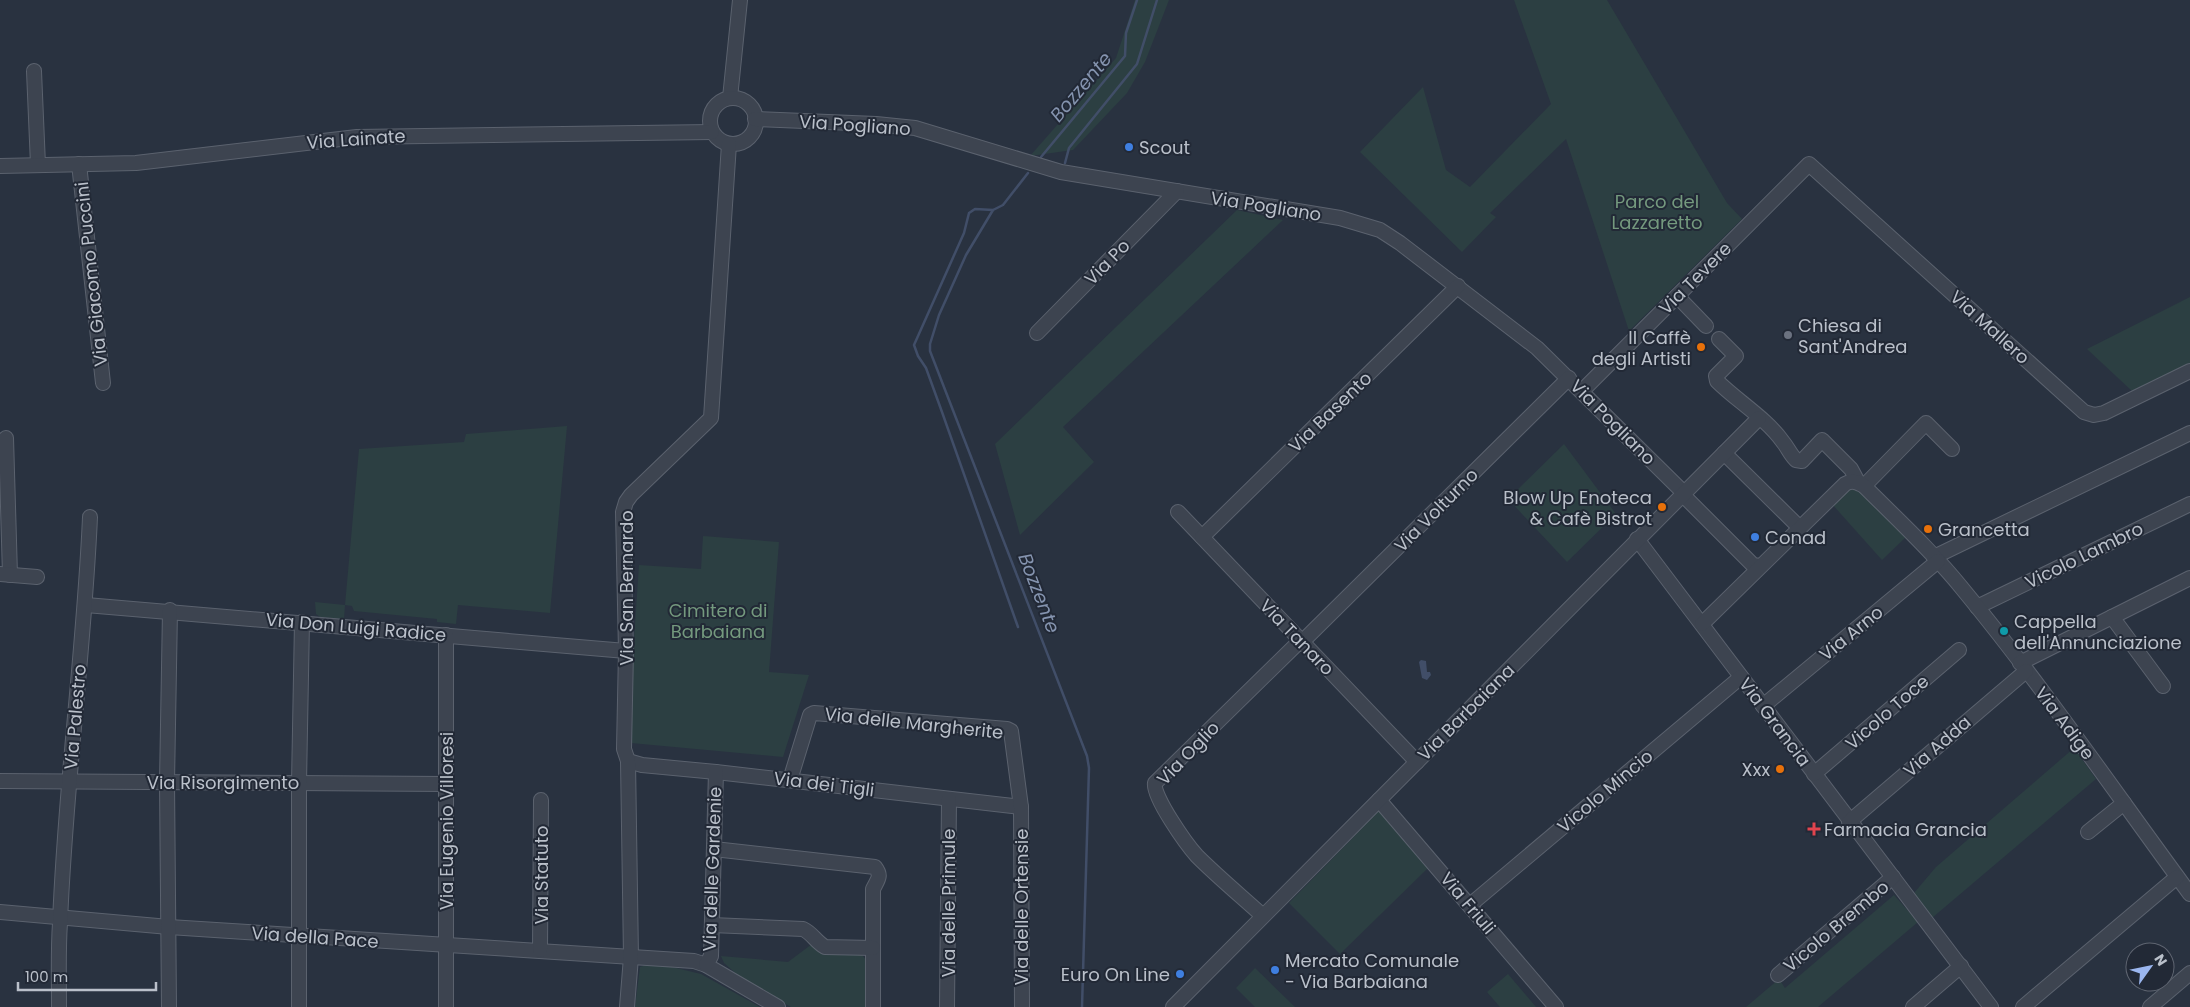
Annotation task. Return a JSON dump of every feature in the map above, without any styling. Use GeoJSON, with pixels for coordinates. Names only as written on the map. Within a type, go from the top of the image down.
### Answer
{"type":"FeatureCollection","features":[{"type":"Feature","properties":{"kind":"street"},"geometry":{"type":"LineString","coordinates":[[730,98],[740,0]]}},
{"type":"Feature","properties":{"kind":"street"},"geometry":{"type":"LineString","coordinates":[[34,72],[38,165]]}},
{"type":"Feature","properties":{"kind":"street"},"geometry":{"type":"LineString","coordinates":[[730,98],[739,99],[747,104],[753,110],[756,119],[755,128],[744,142],[729,144],[718,139],[712,132],[710,124],[710,115],[715,107],[722,101],[730,98]]}},
{"type":"Feature","properties":{"kind":"street","name":"Via Pogliano"},"geometry":{"type":"LineString","coordinates":[[756,119],[876,124],[915,128],[1061,172],[1361,223],[1390,235],[1537,348],[1582,391],[1753,565],[1759,566]]}},
{"type":"Feature","properties":{"kind":"street","name":"Via Lainate"},"geometry":{"type":"LineString","coordinates":[[0,166],[136,163],[357,137],[712,132]]}},
{"type":"Feature","properties":{"kind":"street","name":"Via San Bernardo"},"geometry":{"type":"LineString","coordinates":[[627,1007],[631,957],[628,761],[624,749],[626,651],[623,512],[631,494],[711,418],[729,144]]}},
{"type":"Feature","properties":{"kind":"street","name":"Via Giacomo Puccini"},"geometry":{"type":"LineString","coordinates":[[79,164],[102,383]]}},
{"type":"Feature","properties":{"kind":"street","name":"Via Tevere"},"geometry":{"type":"LineString","coordinates":[[1582,391],[1809,164]]}},
{"type":"Feature","properties":{"kind":"street","name":"Via Mallero"},"geometry":{"type":"LineString","coordinates":[[1809,164],[2084,412],[2094,415],[2104,413],[2190,371]]}},
{"type":"Feature","properties":{"kind":"street","name":"Via Po"},"geometry":{"type":"LineString","coordinates":[[1037,333],[1177,191]]}},
{"type":"Feature","properties":{"kind":"street","name":"Via Basento"},"geometry":{"type":"LineString","coordinates":[[1202,537],[1458,286]]}},
{"type":"Feature","properties":{"kind":"street"},"geometry":{"type":"LineString","coordinates":[[1677,296],[1706,326]]}},
{"type":"Feature","properties":{"kind":"street"},"geometry":{"type":"LineString","coordinates":[[1719,339],[1736,356],[1716,376],[1717,381],[1741,400],[1759,418]]}},
{"type":"Feature","properties":{"kind":"street","name":"Via Volturno"},"geometry":{"type":"LineString","coordinates":[[1301,642],[1569,378]]}},
{"type":"Feature","properties":{"kind":"street","name":"Via Barbaiana"},"geometry":{"type":"LineString","coordinates":[[1173,1007],[1759,418]]}},
{"type":"Feature","properties":{"kind":"street","name":"Via Adige"},"geometry":{"type":"LineString","coordinates":[[1759,418],[1783,442],[1788,453],[1796,460],[1802,461],[1822,440],[1851,469],[1861,484],[1936,559],[1977,607],[2023,667],[2190,894]]}},
{"type":"Feature","properties":{"kind":"street"},"geometry":{"type":"LineString","coordinates":[[1702,624],[1759,566],[1845,484],[1852,481],[1861,484],[1926,423],[1952,449]]}},
{"type":"Feature","properties":{"kind":"street"},"geometry":{"type":"LineString","coordinates":[[1936,559],[2190,433]]}},
{"type":"Feature","properties":{"kind":"street"},"geometry":{"type":"LineString","coordinates":[[6,438],[5,575],[37,577]]}},
{"type":"Feature","properties":{"kind":"street"},"geometry":{"type":"LineString","coordinates":[[1724,453],[1800,528]]}},
{"type":"Feature","properties":{"kind":"street","name":"Vicolo Lambro"},"geometry":{"type":"LineString","coordinates":[[1977,607],[2190,504]]}},
{"type":"Feature","properties":{"kind":"street","name":"Via Tanaro"},"geometry":{"type":"LineString","coordinates":[[1178,512],[1417,762]]}},
{"type":"Feature","properties":{"kind":"street","name":"Via Palestro"},"geometry":{"type":"LineString","coordinates":[[59,1007],[60,917],[69,782],[86,605],[90,517]]}},
{"type":"Feature","properties":{"kind":"street","name":"Via Grancia"},"geometry":{"type":"LineString","coordinates":[[1637,539],[1849,822],[1914,904],[1991,1007]]}},
{"type":"Feature","properties":{"kind":"street","name":"Via Arno"},"geometry":{"type":"LineString","coordinates":[[1763,706],[1936,559]]}},
{"type":"Feature","properties":{"kind":"street","name":"Via Adda"},"geometry":{"type":"LineString","coordinates":[[1849,822],[2023,667],[2112,617],[2190,578]]}},
{"type":"Feature","properties":{"kind":"street","name":"Via Don Luigi Radice"},"geometry":{"type":"LineString","coordinates":[[86,605],[170,610],[626,651]]}},
{"type":"Feature","properties":{"kind":"street"},"geometry":{"type":"LineString","coordinates":[[169,1007],[167,782],[170,610]]}},
{"type":"Feature","properties":{"kind":"street"},"geometry":{"type":"LineString","coordinates":[[2112,617],[2163,686]]}},
{"type":"Feature","properties":{"kind":"street"},"geometry":{"type":"LineString","coordinates":[[299,1007],[299,783],[302,622]]}},
{"type":"Feature","properties":{"kind":"street","name":"Via Eugenio Villoresi"},"geometry":{"type":"LineString","coordinates":[[446,635],[446,1007]]}},
{"type":"Feature","properties":{"kind":"street","name":"Via Oglio"},"geometry":{"type":"LineString","coordinates":[[1263,916],[1196,854],[1158,799],[1154,789],[1155,783],[1301,642]]}},
{"type":"Feature","properties":{"kind":"street","name":"Vicolo Toce"},"geometry":{"type":"LineString","coordinates":[[1814,774],[1959,650]]}},
{"type":"Feature","properties":{"kind":"street","name":"Vicolo Mincio"},"geometry":{"type":"LineString","coordinates":[[1470,905],[1741,677]]}},
{"type":"Feature","properties":{"kind":"street","name":"Via delle Margherite"},"geometry":{"type":"LineString","coordinates":[[790,780],[810,715],[814,713],[1007,729],[1013,736],[1021,807]]}},
{"type":"Feature","properties":{"kind":"street","name":"Via dei Tigli"},"geometry":{"type":"LineString","coordinates":[[628,761],[642,765],[1021,807]]}},
{"type":"Feature","properties":{"kind":"street","name":"Via delle Gardenie"},"geometry":{"type":"LineString","coordinates":[[706,965],[711,956],[716,772]]}},
{"type":"Feature","properties":{"kind":"street","name":"Via Risorgimento"},"geometry":{"type":"LineString","coordinates":[[0,781],[446,784]]}},
{"type":"Feature","properties":{"kind":"street","name":"Via delle Primule"},"geometry":{"type":"LineString","coordinates":[[947,1007],[949,798]]}},
{"type":"Feature","properties":{"kind":"street","name":"Via Statuto"},"geometry":{"type":"LineString","coordinates":[[540,950],[542,800]]}},
{"type":"Feature","properties":{"kind":"street","name":"Via Friuli"},"geometry":{"type":"LineString","coordinates":[[1379,800],[1556,1007]]}},
{"type":"Feature","properties":{"kind":"street"},"geometry":{"type":"LineString","coordinates":[[2088,832],[2124,803]]}},
{"type":"Feature","properties":{"kind":"street","name":"Via delle Ortensie"},"geometry":{"type":"LineString","coordinates":[[1021,807],[1022,1007]]}},
{"type":"Feature","properties":{"kind":"street"},"geometry":{"type":"LineString","coordinates":[[714,849],[874,867],[879,873],[880,879],[873,889],[873,1007]]}},
{"type":"Feature","properties":{"kind":"street","name":"Vicolo Brembo"},"geometry":{"type":"LineString","coordinates":[[1778,975],[1893,877]]}},
{"type":"Feature","properties":{"kind":"street"},"geometry":{"type":"LineString","coordinates":[[2023,1007],[2177,877]]}},
{"type":"Feature","properties":{"kind":"street","name":"Via della Pace"},"geometry":{"type":"LineString","coordinates":[[0,912],[169,927],[694,961],[706,965],[778,1007]]}},
{"type":"Feature","properties":{"kind":"street"},"geometry":{"type":"LineString","coordinates":[[712,925],[803,929],[809,931],[820,945],[825,947],[873,948]]}},
{"type":"Feature","properties":{"kind":"street"},"geometry":{"type":"LineString","coordinates":[[1913,1007],[1960,966]]}},
{"type":"Feature","properties":{"kind":"street"},"geometry":{"type":"LineString","coordinates":[[2150,1007],[2190,973]]}},
{"type":"Feature","properties":{"kind":"green space"},"geometry":{"type":"Polygon","coordinates":[[[1135,0],[1169,0],[1145,62],[1127,93],[1073,150],[1030,156],[1116,58],[1135,0]]]}},
{"type":"Feature","properties":{"kind":"green space","name":"Parco del Lazzaretto"},"geometry":{"type":"Polygon","coordinates":[[[1514,0],[1607,0],[1727,203],[1742,219],[1629,331],[1566,139],[1490,213],[1496,217],[1462,252],[1360,152],[1423,87],[1446,170],[1470,187],[1551,104],[1514,0]]]}},
{"type":"Feature","properties":{"kind":"green space"},"geometry":{"type":"Polygon","coordinates":[[[1237,210],[1283,220],[1063,427],[1094,462],[1020,535],[995,444],[1237,210]]]}},
{"type":"Feature","properties":{"kind":"green space"},"geometry":{"type":"Polygon","coordinates":[[[2190,297],[2190,363],[2132,391],[2087,349],[2190,297]]]}},
{"type":"Feature","properties":{"kind":"green space"},"geometry":{"type":"Polygon","coordinates":[[[567,426],[550,613],[458,605],[456,624],[437,622],[437,619],[354,611],[352,606],[345,605],[359,449],[464,442],[466,434],[567,426]]]}},
{"type":"Feature","properties":{"kind":"green space"},"geometry":{"type":"Polygon","coordinates":[[[1564,444],[1616,514],[1567,562],[1508,499],[1564,444]]]}},
{"type":"Feature","properties":{"kind":"green space"},"geometry":{"type":"Polygon","coordinates":[[[1854,489],[1861,493],[1906,537],[1882,560],[1832,504],[1848,490],[1854,489]]]}},
{"type":"Feature","properties":{"kind":"green space","name":"Cimitero di Barbaiana"},"geometry":{"type":"Polygon","coordinates":[[[703,536],[779,542],[769,672],[809,675],[783,757],[631,743],[632,669],[639,565],[701,569],[703,536]]]}},
{"type":"Feature","properties":{"kind":"green space"},"geometry":{"type":"Polygon","coordinates":[[[315,602],[345,605],[344,619],[320,617],[316,614],[315,602]]]}},
{"type":"Feature","properties":{"kind":"green space"},"geometry":{"type":"Polygon","coordinates":[[[2074,748],[2096,779],[1932,918],[1914,893],[1936,867],[2074,748]]]}},
{"type":"Feature","properties":{"kind":"green space"},"geometry":{"type":"Polygon","coordinates":[[[1379,811],[1428,868],[1340,954],[1289,903],[1379,811]]]}},
{"type":"Feature","properties":{"kind":"green space"},"geometry":{"type":"Polygon","coordinates":[[[1894,895],[1918,922],[1818,1007],[1746,1007],[1779,979],[1785,988],[1894,895]]]}},
{"type":"Feature","properties":{"kind":"green space"},"geometry":{"type":"Polygon","coordinates":[[[812,944],[822,954],[862,955],[867,961],[867,1007],[791,1007],[741,978],[724,963],[721,956],[788,962],[812,944]]]}},
{"type":"Feature","properties":{"kind":"green space"},"geometry":{"type":"Polygon","coordinates":[[[646,965],[672,967],[701,974],[760,1007],[635,1007],[640,967],[646,965]]]}},
{"type":"Feature","properties":{"kind":"green space"},"geometry":{"type":"Polygon","coordinates":[[[1255,968],[1295,1007],[1255,1007],[1236,988],[1255,968]]]}},
{"type":"Feature","properties":{"kind":"green space"},"geometry":{"type":"Polygon","coordinates":[[[1508,974],[1536,1007],[1500,1007],[1487,992],[1508,974]]]}},
{"type":"Feature","properties":{"kind":"water"},"geometry":{"type":"Polygon","coordinates":[[[1421,660],[1426,661],[1427,672],[1430,672],[1431,675],[1427,680],[1422,678],[1419,662],[1421,660]]]}},
{"type":"Feature","properties":{"kind":"waterway","name":"Bozzente"},"geometry":{"type":"LineString","coordinates":[[1041,157],[1125,56],[1126,33],[1137,0]]}},
{"type":"Feature","properties":{"kind":"waterway"},"geometry":{"type":"LineString","coordinates":[[1065,163],[1069,148],[1137,64],[1157,0]]}},
{"type":"Feature","properties":{"kind":"waterway","name":"Bozzente"},"geometry":{"type":"LineString","coordinates":[[1028,173],[1003,205],[993,210],[966,255],[939,315],[930,344],[930,351],[1087,756],[1089,768],[1082,1007]]}},
{"type":"Feature","properties":{"kind":"waterway","name":"Bozzente"},"geometry":{"type":"LineString","coordinates":[[993,210],[975,209],[969,213],[964,233],[914,345],[918,356],[926,368],[1018,627]]}},
{"type":"Feature","properties":{"kind":"place","name":"Scout"},"geometry":{"type":"Point","coordinates":[1129,147]}},
{"type":"Feature","properties":{"kind":"place","name":"Chiesa di Sant'Andrea"},"geometry":{"type":"Point","coordinates":[1788,335]}},
{"type":"Feature","properties":{"kind":"place","name":"Il Caffè degli Artisti"},"geometry":{"type":"Point","coordinates":[1701,347]}},
{"type":"Feature","properties":{"kind":"place","name":"Blow Up Enoteca & Cafè Bistrot"},"geometry":{"type":"Point","coordinates":[1662,507]}},
{"type":"Feature","properties":{"kind":"place","name":"Grancetta"},"geometry":{"type":"Point","coordinates":[1928,529]}},
{"type":"Feature","properties":{"kind":"place","name":"Conad"},"geometry":{"type":"Point","coordinates":[1755,537]}},
{"type":"Feature","properties":{"kind":"place","name":"Cappella dell'Annunciazione"},"geometry":{"type":"Point","coordinates":[2004,631]}},
{"type":"Feature","properties":{"kind":"place","name":"Xxx"},"geometry":{"type":"Point","coordinates":[1780,769]}},
{"type":"Feature","properties":{"kind":"place","name":"Farmacia Grancia"},"geometry":{"type":"Point","coordinates":[1814,829]}},
{"type":"Feature","properties":{"kind":"place","name":"Mercato Comunale - Via Barbaiana"},"geometry":{"type":"Point","coordinates":[1275,970]}},
{"type":"Feature","properties":{"kind":"place","name":"Euro On Line"},"geometry":{"type":"Point","coordinates":[1180,974]}}]}
